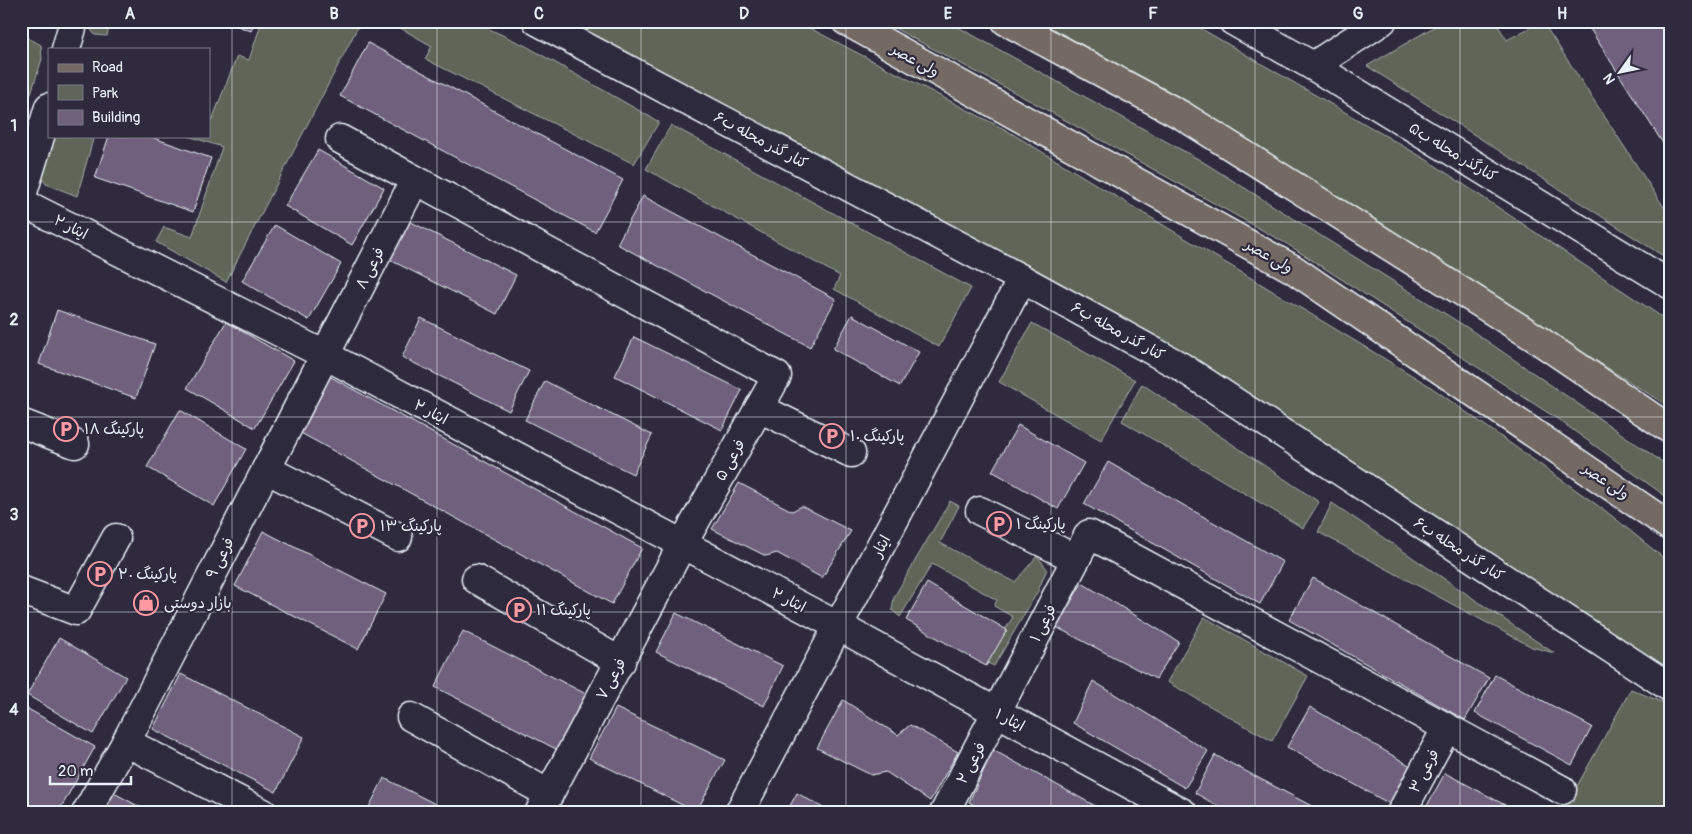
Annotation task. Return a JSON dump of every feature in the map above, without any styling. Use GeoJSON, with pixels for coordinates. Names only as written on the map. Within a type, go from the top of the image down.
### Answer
{"type":"FeatureCollection","features":[{"type":"Feature","properties":{"kind":"main road","name":"ولی عصر"},"geometry":{"type":"LineString","coordinates":[[846,21],[1293,269],[1671,527]]}},
{"type":"Feature","properties":{"kind":"main road"},"geometry":{"type":"LineString","coordinates":[[1006,21],[1183,116],[1534,337],[1671,430]]}},
{"type":"Feature","properties":{"kind":"street"},"geometry":{"type":"LineString","coordinates":[[66,48],[74,21]]}},
{"type":"Feature","properties":{"kind":"street","name":"کنار گذر محله ب۶"},"geometry":{"type":"LineString","coordinates":[[537,21],[1022,279],[1180,366],[1671,688]]}},
{"type":"Feature","properties":{"kind":"street","name":"کنارگذر محله ب۵"},"geometry":{"type":"LineString","coordinates":[[1233,21],[1313,66],[1671,285]]}},
{"type":"Feature","properties":{"kind":"street"},"geometry":{"type":"LineString","coordinates":[[1313,66],[1382,21]]}},
{"type":"Feature","properties":{"kind":"street"},"geometry":{"type":"LineString","coordinates":[[21,200],[48,110]]}},
{"type":"Feature","properties":{"kind":"street"},"geometry":{"type":"LineString","coordinates":[[340,140],[415,180]]}},
{"type":"Feature","properties":{"kind":"street","name":"فرعی ۸"},"geometry":{"type":"LineString","coordinates":[[325,355],[415,180]]}},
{"type":"Feature","properties":{"kind":"street","name":"فرعی ۵"},"geometry":{"type":"LineString","coordinates":[[415,180],[777,376],[682,545]]}},
{"type":"Feature","properties":{"kind":"street","name":"ایثار ۲"},"geometry":{"type":"LineString","coordinates":[[21,200],[325,355],[838,626]]}},
{"type":"Feature","properties":{"kind":"street","name":"ایثار"},"geometry":{"type":"LineString","coordinates":[[739,813],[1022,279]]}},
{"type":"Feature","properties":{"kind":"street","name":"فرعی ۹"},"geometry":{"type":"LineString","coordinates":[[86,813],[126,742],[325,355]]}},
{"type":"Feature","properties":{"kind":"street"},"geometry":{"type":"LineString","coordinates":[[759,408],[851,454]]}},
{"type":"Feature","properties":{"kind":"street"},"geometry":{"type":"LineString","coordinates":[[21,423],[75,444]]}},
{"type":"Feature","properties":{"kind":"street"},"geometry":{"type":"LineString","coordinates":[[266,470],[398,538]]}},
{"type":"Feature","properties":{"kind":"street"},"geometry":{"type":"LineString","coordinates":[[980,511],[1076,559]]}},
{"type":"Feature","properties":{"kind":"street","name":"فرعی ۱"},"geometry":{"type":"LineString","coordinates":[[997,713],[1089,534],[1446,729]]}},
{"type":"Feature","properties":{"kind":"street"},"geometry":{"type":"LineString","coordinates":[[21,590],[76,611],[116,538]]}},
{"type":"Feature","properties":{"kind":"street","name":"فرعی ۷"},"geometry":{"type":"LineString","coordinates":[[544,803],[682,545]]}},
{"type":"Feature","properties":{"kind":"street"},"geometry":{"type":"LineString","coordinates":[[476,579],[621,662]]}},
{"type":"Feature","properties":{"kind":"street","name":"ایثار ۱"},"geometry":{"type":"LineString","coordinates":[[838,626],[1183,813]]}},
{"type":"Feature","properties":{"kind":"street","name":"فرعی ۲"},"geometry":{"type":"LineString","coordinates":[[944,813],[997,713]]}},
{"type":"Feature","properties":{"kind":"street"},"geometry":{"type":"LineString","coordinates":[[411,717],[544,803]]}},
{"type":"Feature","properties":{"kind":"street"},"geometry":{"type":"LineString","coordinates":[[1446,729],[1562,790]]}},
{"type":"Feature","properties":{"kind":"street","name":"فرعی ۳"},"geometry":{"type":"LineString","coordinates":[[1401,813],[1446,729]]}},
{"type":"Feature","properties":{"kind":"street"},"geometry":{"type":"LineString","coordinates":[[126,742],[263,813]]}},
{"type":"Feature","properties":{"kind":"green space"},"geometry":{"type":"Polygon","coordinates":[[[89,21],[111,21],[107,36],[95,35],[89,27],[89,21]]]}},
{"type":"Feature","properties":{"kind":"green space"},"geometry":{"type":"Polygon","coordinates":[[[262,21],[361,21],[226,282],[156,242],[164,227],[192,237],[222,147],[194,138],[210,138],[210,119],[212,120],[237,56],[249,60],[262,21]]]}},
{"type":"Feature","properties":{"kind":"green space"},"geometry":{"type":"Polygon","coordinates":[[[388,21],[472,21],[526,46],[659,122],[634,164],[425,59],[432,46],[388,21]]]}},
{"type":"Feature","properties":{"kind":"green space"},"geometry":{"type":"Polygon","coordinates":[[[562,21],[796,21],[1006,130],[1428,385],[1607,512],[1671,564],[1671,676],[1480,548],[562,21]]]}},
{"type":"Feature","properties":{"kind":"green space"},"geometry":{"type":"Polygon","coordinates":[[[881,21],[947,21],[1200,160],[1468,328],[1671,468],[1671,500],[1556,418],[1287,244],[1038,105],[881,21]]]}},
{"type":"Feature","properties":{"kind":"green space"},"geometry":{"type":"Polygon","coordinates":[[[1035,21],[1188,21],[1427,160],[1671,323],[1671,408],[1202,112],[1035,21]]]}},
{"type":"Feature","properties":{"kind":"green space"},"geometry":{"type":"Polygon","coordinates":[[[1444,21],[1495,21],[1507,40],[1542,21],[1671,218],[1671,261],[1367,66],[1444,21]]]}},
{"type":"Feature","properties":{"kind":"green space"},"geometry":{"type":"Polygon","coordinates":[[[26,37],[41,45],[42,59],[26,109],[21,108],[21,54],[26,37]]]}},
{"type":"Feature","properties":{"kind":"green space"},"geometry":{"type":"Polygon","coordinates":[[[671,125],[971,288],[939,347],[834,289],[840,276],[646,169],[671,125]]]}},
{"type":"Feature","properties":{"kind":"green space"},"geometry":{"type":"Polygon","coordinates":[[[49,138],[93,138],[77,196],[46,184],[40,174],[49,138]]]}},
{"type":"Feature","properties":{"kind":"green space"},"geometry":{"type":"Polygon","coordinates":[[[1032,323],[1135,380],[1101,440],[999,382],[1032,323]]]}},
{"type":"Feature","properties":{"kind":"green space"},"geometry":{"type":"Polygon","coordinates":[[[1142,384],[1319,502],[1303,528],[1122,421],[1142,384]]]}},
{"type":"Feature","properties":{"kind":"green space"},"geometry":{"type":"Polygon","coordinates":[[[950,501],[959,506],[940,543],[1015,582],[1037,556],[1047,569],[1038,591],[994,666],[985,662],[1013,617],[994,606],[997,600],[932,564],[900,617],[892,610],[894,597],[950,501]]]}},
{"type":"Feature","properties":{"kind":"green space"},"geometry":{"type":"Polygon","coordinates":[[[1332,503],[1554,653],[1532,647],[1318,532],[1332,503]]]}},
{"type":"Feature","properties":{"kind":"green space"},"geometry":{"type":"Polygon","coordinates":[[[1204,617],[1308,676],[1272,741],[1167,682],[1204,617]]]}},
{"type":"Feature","properties":{"kind":"green space"},"geometry":{"type":"Polygon","coordinates":[[[1631,689],[1671,706],[1671,813],[1562,813],[1631,689]]]}},
{"type":"Feature","properties":{"kind":"building"},"geometry":{"type":"Polygon","coordinates":[[[224,21],[255,21],[251,31],[224,21]]]}},
{"type":"Feature","properties":{"kind":"building"},"geometry":{"type":"Polygon","coordinates":[[[1585,21],[1660,21],[1671,38],[1671,156],[1585,21]]]}},
{"type":"Feature","properties":{"kind":"building"},"geometry":{"type":"Polygon","coordinates":[[[368,43],[623,180],[595,232],[340,96],[368,43]]]}},
{"type":"Feature","properties":{"kind":"building"},"geometry":{"type":"Polygon","coordinates":[[[108,138],[154,138],[211,158],[193,212],[95,178],[108,138]]]}},
{"type":"Feature","properties":{"kind":"building"},"geometry":{"type":"Polygon","coordinates":[[[318,150],[384,188],[352,245],[285,206],[318,150]]]}},
{"type":"Feature","properties":{"kind":"building"},"geometry":{"type":"Polygon","coordinates":[[[643,196],[836,299],[810,347],[617,244],[643,196]]]}},
{"type":"Feature","properties":{"kind":"building"},"geometry":{"type":"Polygon","coordinates":[[[409,221],[516,275],[497,314],[390,260],[409,221]]]}},
{"type":"Feature","properties":{"kind":"building"},"geometry":{"type":"Polygon","coordinates":[[[275,225],[341,264],[309,320],[242,281],[275,225]]]}},
{"type":"Feature","properties":{"kind":"building"},"geometry":{"type":"Polygon","coordinates":[[[57,310],[155,344],[136,398],[39,364],[57,310]]]}},
{"type":"Feature","properties":{"kind":"building"},"geometry":{"type":"Polygon","coordinates":[[[852,315],[919,352],[900,386],[833,349],[852,315]]]}},
{"type":"Feature","properties":{"kind":"building"},"geometry":{"type":"Polygon","coordinates":[[[421,318],[529,371],[509,411],[402,357],[421,318]]]}},
{"type":"Feature","properties":{"kind":"building"},"geometry":{"type":"Polygon","coordinates":[[[226,322],[294,361],[255,428],[187,388],[226,322]]]}},
{"type":"Feature","properties":{"kind":"building"},"geometry":{"type":"Polygon","coordinates":[[[634,337],[742,390],[722,430],[615,376],[634,337]]]}},
{"type":"Feature","properties":{"kind":"building"},"geometry":{"type":"Polygon","coordinates":[[[329,376],[642,548],[612,604],[299,432],[329,376]]]}},
{"type":"Feature","properties":{"kind":"building"},"geometry":{"type":"Polygon","coordinates":[[[545,381],[652,435],[633,474],[525,420],[545,381]]]}},
{"type":"Feature","properties":{"kind":"building"},"geometry":{"type":"Polygon","coordinates":[[[180,410],[246,449],[214,506],[147,467],[180,410]]]}},
{"type":"Feature","properties":{"kind":"building"},"geometry":{"type":"Polygon","coordinates":[[[1018,425],[1084,463],[1058,509],[992,471],[1018,425]]]}},
{"type":"Feature","properties":{"kind":"building"},"geometry":{"type":"Polygon","coordinates":[[[1108,462],[1283,562],[1260,604],[1084,504],[1108,462]]]}},
{"type":"Feature","properties":{"kind":"building"},"geometry":{"type":"Polygon","coordinates":[[[739,483],[792,511],[802,506],[851,531],[822,578],[777,553],[766,556],[712,529],[739,483]]]}},
{"type":"Feature","properties":{"kind":"building"},"geometry":{"type":"Polygon","coordinates":[[[263,531],[386,594],[358,649],[235,586],[263,531]]]}},
{"type":"Feature","properties":{"kind":"building"},"geometry":{"type":"Polygon","coordinates":[[[1313,578],[1489,678],[1465,720],[1289,620],[1313,578]]]}},
{"type":"Feature","properties":{"kind":"building"},"geometry":{"type":"Polygon","coordinates":[[[927,583],[1007,630],[986,666],[906,620],[927,583]]]}},
{"type":"Feature","properties":{"kind":"building"},"geometry":{"type":"Polygon","coordinates":[[[1082,583],[1179,642],[1156,679],[1056,627],[1082,583]]]}},
{"type":"Feature","properties":{"kind":"building"},"geometry":{"type":"Polygon","coordinates":[[[676,613],[783,666],[764,706],[656,652],[676,613]]]}},
{"type":"Feature","properties":{"kind":"building"},"geometry":{"type":"Polygon","coordinates":[[[463,631],[586,694],[558,750],[435,687],[463,631]]]}},
{"type":"Feature","properties":{"kind":"building"},"geometry":{"type":"Polygon","coordinates":[[[59,638],[126,677],[93,734],[27,695],[59,638]]]}},
{"type":"Feature","properties":{"kind":"building"},"geometry":{"type":"Polygon","coordinates":[[[181,674],[304,737],[276,792],[153,729],[181,674]]]}},
{"type":"Feature","properties":{"kind":"building"},"geometry":{"type":"Polygon","coordinates":[[[1495,675],[1592,727],[1572,765],[1475,713],[1495,675]]]}},
{"type":"Feature","properties":{"kind":"building"},"geometry":{"type":"Polygon","coordinates":[[[1093,681],[1208,751],[1185,788],[1073,723],[1093,681]]]}},
{"type":"Feature","properties":{"kind":"building"},"geometry":{"type":"Polygon","coordinates":[[[843,700],[898,735],[910,725],[958,752],[930,801],[886,772],[871,775],[817,748],[843,700]]]}},
{"type":"Feature","properties":{"kind":"building"},"geometry":{"type":"Polygon","coordinates":[[[21,705],[95,747],[58,813],[21,813],[21,705]]]}},
{"type":"Feature","properties":{"kind":"building"},"geometry":{"type":"Polygon","coordinates":[[[1310,707],[1414,768],[1390,804],[1287,747],[1310,707]]]}},
{"type":"Feature","properties":{"kind":"building"},"geometry":{"type":"Polygon","coordinates":[[[616,708],[725,760],[696,812],[589,758],[616,708]]]}},
{"type":"Feature","properties":{"kind":"building"},"geometry":{"type":"Polygon","coordinates":[[[993,750],[1099,808],[1097,813],[988,813],[969,802],[993,750]]]}},
{"type":"Feature","properties":{"kind":"building"},"geometry":{"type":"Polygon","coordinates":[[[1215,755],[1323,812],[1230,813],[1195,793],[1215,755]]]}},
{"type":"Feature","properties":{"kind":"building"},"geometry":{"type":"Polygon","coordinates":[[[1445,773],[1520,813],[1428,813],[1424,811],[1445,773]]]}},
{"type":"Feature","properties":{"kind":"building"},"geometry":{"type":"Polygon","coordinates":[[[384,778],[453,813],[366,813],[384,778]]]}},
{"type":"Feature","properties":{"kind":"building"},"geometry":{"type":"Polygon","coordinates":[[[114,793],[151,813],[103,813],[114,793]]]}},
{"type":"Feature","properties":{"kind":"building"},"geometry":{"type":"Polygon","coordinates":[[[797,793],[832,813],[786,813],[797,793]]]}},
{"type":"Feature","properties":{"kind":"place","name":"پارکینگ ۱۸"},"geometry":{"type":"Point","coordinates":[66,429]}},
{"type":"Feature","properties":{"kind":"place","name":"پارکینگ ۱۰"},"geometry":{"type":"Point","coordinates":[832,436]}},
{"type":"Feature","properties":{"kind":"place","name":"پارکینگ ۱"},"geometry":{"type":"Point","coordinates":[999,524]}},
{"type":"Feature","properties":{"kind":"place","name":"پارکینگ ۱۳"},"geometry":{"type":"Point","coordinates":[362,526]}},
{"type":"Feature","properties":{"kind":"place","name":"پارکینگ ۲۰"},"geometry":{"type":"Point","coordinates":[100,574]}},
{"type":"Feature","properties":{"kind":"place","name":"بازار دوستی"},"geometry":{"type":"Point","coordinates":[146,603]}},
{"type":"Feature","properties":{"kind":"place","name":"پارکینگ ۱۱"},"geometry":{"type":"Point","coordinates":[519,610]}}]}
